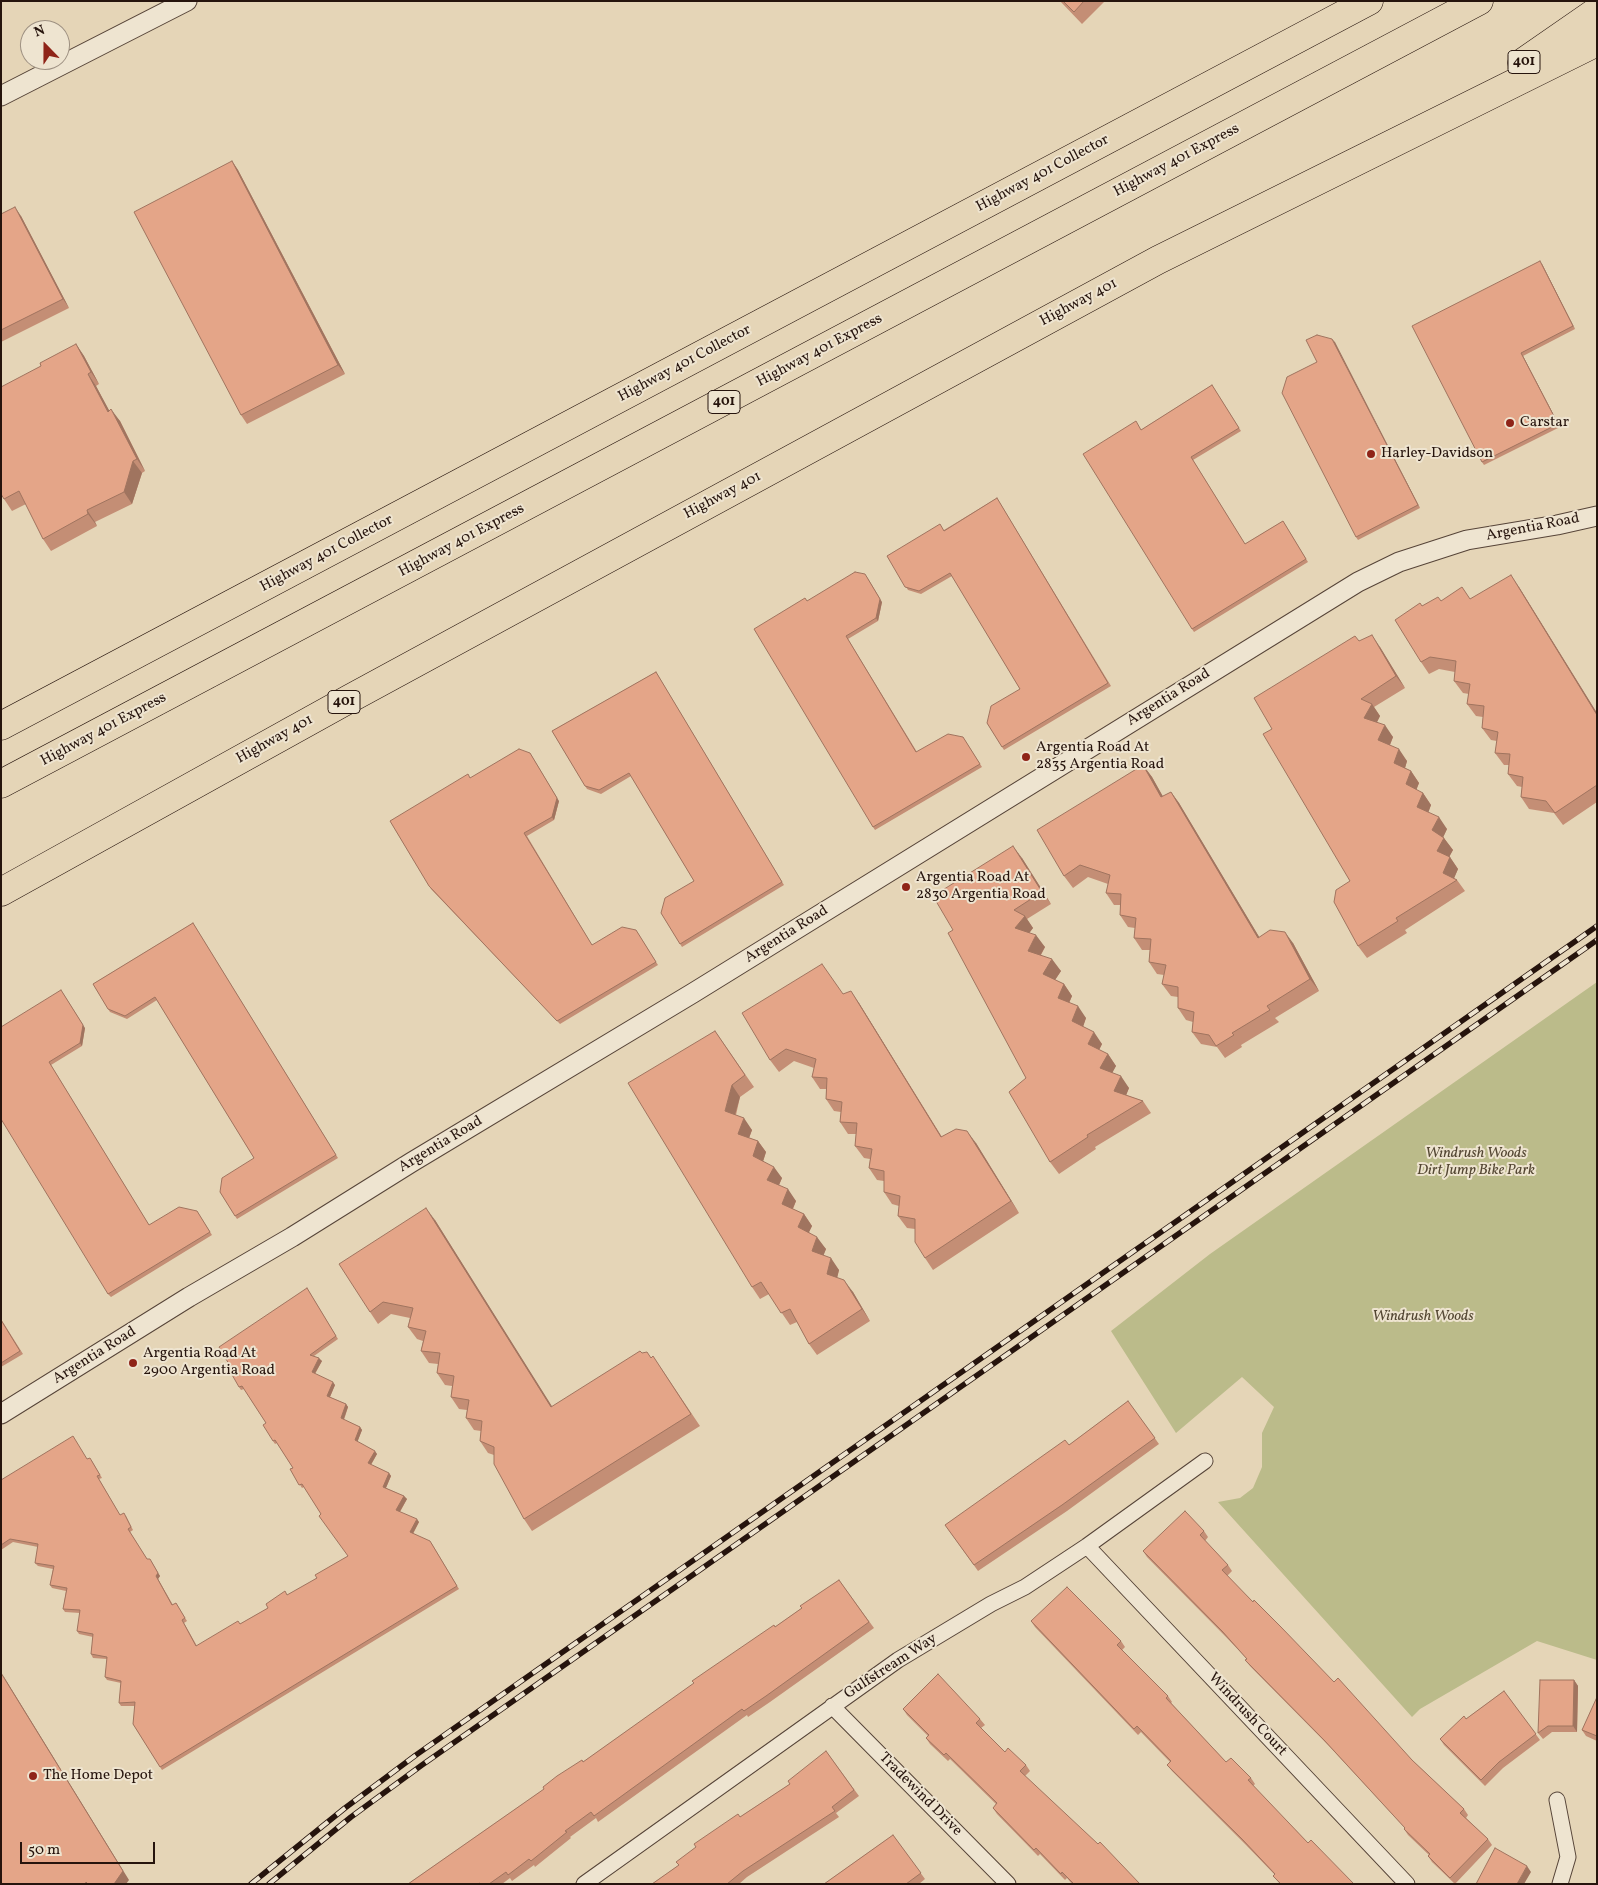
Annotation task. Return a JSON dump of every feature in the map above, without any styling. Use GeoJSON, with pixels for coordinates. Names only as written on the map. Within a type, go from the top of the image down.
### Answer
{"type":"FeatureCollection","features":[{"type":"Feature","properties":{"kind":"highway","name":"Highway 401 Collector"},"geometry":{"type":"LineString","coordinates":[[1,726],[1369,1]]}},
{"type":"Feature","properties":{"kind":"highway","name":"Highway 401 Express"},"geometry":{"type":"LineString","coordinates":[[1,784],[1479,1]]}},
{"type":"Feature","properties":{"kind":"highway","name":"401"},"geometry":{"type":"LineString","coordinates":[[1451,113],[1597,11]]}},
{"type":"Feature","properties":{"kind":"highway","name":"401"},"geometry":{"type":"LineString","coordinates":[[1451,113],[1597,42]]}},
{"type":"Feature","properties":{"kind":"highway","name":"Highway 401"},"geometry":{"type":"LineString","coordinates":[[1,892],[360,693],[1149,265],[1451,113]]}},
{"type":"Feature","properties":{"kind":"street"},"geometry":{"type":"LineString","coordinates":[[1,96],[187,1]]}},
{"type":"Feature","properties":{"kind":"street","name":"Argentia Road"},"geometry":{"type":"LineString","coordinates":[[1,1414],[189,1297],[292,1237],[412,1162],[693,993],[1358,582],[1400,562],[1468,540],[1557,525],[1597,516]]}},
{"type":"Feature","properties":{"kind":"street","name":"Gulfstream Way"},"geometry":{"type":"LineString","coordinates":[[584,1884],[898,1660],[991,1604],[1025,1588],[1087,1546],[1204,1461]]}},
{"type":"Feature","properties":{"kind":"street","name":"Windrush Court"},"geometry":{"type":"LineString","coordinates":[[1087,1546],[1407,1884]]}},
{"type":"Feature","properties":{"kind":"street","name":"Tradewind Drive"},"geometry":{"type":"LineString","coordinates":[[832,1706],[1007,1884]]}},
{"type":"Feature","properties":{"kind":"street"},"geometry":{"type":"LineString","coordinates":[[1558,1800],[1568,1856],[1560,1884]]}},
{"type":"Feature","properties":{"kind":"green space","name":"Windrush Woods"},"geometry":{"type":"Polygon","coordinates":[[[1597,982],[1597,1660],[1537,1641],[1420,1709],[1412,1717],[1218,1502],[1240,1498],[1253,1488],[1262,1467],[1262,1433],[1274,1407],[1242,1377],[1176,1433],[1111,1331],[1210,1254],[1597,982]]]}},
{"type":"Feature","properties":{"kind":"building"},"geometry":{"type":"Polygon","coordinates":[[[1063,1],[1084,1],[1074,12],[1063,1]]]}},
{"type":"Feature","properties":{"kind":"building"},"geometry":{"type":"Polygon","coordinates":[[[232,161],[338,365],[241,415],[134,212],[232,161]]]}},
{"type":"Feature","properties":{"kind":"building"},"geometry":{"type":"Polygon","coordinates":[[[15,207],[63,299],[1,330],[1,214],[15,207]]]}},
{"type":"Feature","properties":{"kind":"building"},"geometry":{"type":"Polygon","coordinates":[[[1540,261],[1573,326],[1521,353],[1558,424],[1482,462],[1412,326],[1540,261]]]}},
{"type":"Feature","properties":{"kind":"building"},"geometry":{"type":"Polygon","coordinates":[[[1317,335],[1332,339],[1418,505],[1356,537],[1282,393],[1287,377],[1317,362],[1306,340],[1317,335]]]}},
{"type":"Feature","properties":{"kind":"building"},"geometry":{"type":"Polygon","coordinates":[[[76,344],[91,372],[88,374],[108,412],[111,409],[137,459],[133,461],[124,492],[87,510],[88,514],[43,539],[19,491],[4,499],[1,494],[1,387],[41,366],[40,363],[76,344]]]}},
{"type":"Feature","properties":{"kind":"building"},"geometry":{"type":"Polygon","coordinates":[[[1212,385],[1239,428],[1191,457],[1245,544],[1283,521],[1306,559],[1192,629],[1083,454],[1136,421],[1141,430],[1212,385]]]}},
{"type":"Feature","properties":{"kind":"building"},"geometry":{"type":"Polygon","coordinates":[[[997,498],[1108,683],[1002,747],[987,723],[991,706],[1020,689],[950,573],[919,591],[905,587],[887,556],[940,524],[944,531],[997,498]]]}},
{"type":"Feature","properties":{"kind":"building"},"geometry":{"type":"Polygon","coordinates":[[[855,572],[865,574],[880,599],[876,618],[846,636],[916,752],[948,734],[963,737],[980,764],[873,827],[754,629],[805,598],[807,601],[855,572]]]}},
{"type":"Feature","properties":{"kind":"building"},"geometry":{"type":"Polygon","coordinates":[[[1511,575],[1597,715],[1597,785],[1555,813],[1546,801],[1521,797],[1523,777],[1508,774],[1510,754],[1495,753],[1498,732],[1482,728],[1484,706],[1467,704],[1470,684],[1454,681],[1456,661],[1430,657],[1421,662],[1395,620],[1420,603],[1422,606],[1438,597],[1441,601],[1462,587],[1470,599],[1511,575]]]}},
{"type":"Feature","properties":{"kind":"building"},"geometry":{"type":"Polygon","coordinates":[[[1372,635],[1396,676],[1361,699],[1372,704],[1364,718],[1385,725],[1378,740],[1399,749],[1394,763],[1411,771],[1406,784],[1423,793],[1417,807],[1439,817],[1432,830],[1444,838],[1437,851],[1450,857],[1443,873],[1457,880],[1396,918],[1398,921],[1358,946],[1334,902],[1336,890],[1350,881],[1263,734],[1272,729],[1254,698],[1355,636],[1359,641],[1372,635]]]}},
{"type":"Feature","properties":{"kind":"building"},"geometry":{"type":"Polygon","coordinates":[[[656,672],[782,882],[680,944],[661,913],[665,898],[694,881],[629,773],[599,790],[585,786],[552,731],[656,672]]]}},
{"type":"Feature","properties":{"kind":"building"},"geometry":{"type":"Polygon","coordinates":[[[519,749],[530,753],[557,798],[552,817],[524,833],[592,945],[622,927],[636,930],[656,962],[557,1021],[429,886],[390,821],[468,774],[470,778],[519,749]]]}},
{"type":"Feature","properties":{"kind":"building"},"geometry":{"type":"Polygon","coordinates":[[[1143,765],[1161,797],[1171,792],[1258,938],[1270,930],[1285,932],[1310,979],[1267,1006],[1270,1010],[1232,1033],[1234,1035],[1216,1046],[1209,1035],[1192,1032],[1194,1012],[1178,1008],[1178,987],[1162,984],[1166,965],[1149,962],[1151,939],[1134,938],[1136,918],[1120,915],[1121,894],[1106,893],[1110,875],[1080,865],[1064,876],[1037,830],[1143,765]]]}},
{"type":"Feature","properties":{"kind":"building"},"geometry":{"type":"Polygon","coordinates":[[[1013,846],[1042,892],[1014,910],[1025,916],[1015,928],[1036,935],[1028,951],[1052,959],[1043,974],[1064,984],[1058,998],[1078,1006],[1072,1021],[1094,1032],[1088,1044],[1108,1054],[1100,1068],[1121,1076],[1114,1091],[1143,1101],[1087,1135],[1088,1137],[1050,1162],[1009,1092],[1026,1078],[948,933],[953,930],[933,896],[1013,846]]]}},
{"type":"Feature","properties":{"kind":"building"},"geometry":{"type":"Polygon","coordinates":[[[193,923],[336,1155],[235,1216],[220,1192],[222,1178],[254,1158],[155,997],[125,1016],[108,1009],[93,984],[193,923]]]}},
{"type":"Feature","properties":{"kind":"building"},"geometry":{"type":"Polygon","coordinates":[[[822,964],[843,994],[851,991],[941,1137],[956,1129],[967,1131],[1011,1201],[925,1258],[915,1242],[915,1219],[898,1216],[900,1196],[884,1192],[884,1171],[869,1168],[872,1149],[855,1146],[857,1123],[840,1122],[842,1102],[826,1099],[827,1078],[812,1077],[816,1059],[786,1049],[770,1060],[742,1013],[822,964]]]}},
{"type":"Feature","properties":{"kind":"building"},"geometry":{"type":"Polygon","coordinates":[[[61,990],[83,1025],[80,1043],[49,1062],[149,1225],[179,1207],[197,1211],[210,1232],[108,1294],[1,1119],[1,1027],[61,990]]]}},
{"type":"Feature","properties":{"kind":"building"},"geometry":{"type":"Polygon","coordinates":[[[715,1031],[745,1075],[732,1085],[725,1111],[744,1118],[738,1134],[758,1141],[753,1156],[774,1167],[767,1180],[788,1189],[782,1204],[804,1214],[798,1227],[817,1237],[812,1251],[831,1258],[827,1274],[844,1280],[862,1309],[809,1344],[790,1309],[781,1313],[761,1282],[752,1287],[628,1083],[715,1031]]]}},
{"type":"Feature","properties":{"kind":"building"},"geometry":{"type":"Polygon","coordinates":[[[426,1208],[551,1407],[640,1351],[642,1353],[647,1352],[651,1358],[653,1356],[691,1414],[524,1519],[494,1464],[494,1447],[480,1441],[482,1421],[466,1418],[469,1400],[451,1397],[454,1376],[437,1373],[440,1353],[421,1351],[426,1331],[408,1327],[413,1308],[383,1302],[370,1312],[339,1264],[426,1208]]]}},
{"type":"Feature","properties":{"kind":"building"},"geometry":{"type":"Polygon","coordinates":[[[307,1288],[336,1336],[310,1355],[319,1358],[312,1372],[333,1382],[327,1396],[346,1404],[341,1418],[360,1427],[355,1440],[375,1451],[368,1463],[389,1473],[383,1487],[404,1496],[396,1510],[417,1519],[410,1532],[430,1541],[457,1586],[160,1767],[133,1724],[135,1702],[119,1703],[121,1681],[105,1677],[107,1657],[91,1654],[93,1634],[77,1631],[80,1610],[63,1609],[67,1588],[50,1585],[54,1566],[35,1563],[38,1544],[10,1539],[1,1545],[1,1480],[73,1436],[87,1459],[90,1458],[100,1475],[97,1476],[120,1515],[124,1513],[131,1527],[128,1529],[147,1559],[150,1559],[158,1573],[156,1576],[172,1605],[176,1603],[185,1618],[182,1620],[196,1646],[238,1621],[240,1624],[268,1608],[266,1604],[285,1591],[287,1595],[317,1578],[315,1575],[348,1556],[319,1516],[321,1514],[302,1484],[299,1485],[290,1469],[293,1468],[263,1425],[266,1423],[242,1386],[239,1387],[231,1373],[233,1371],[219,1347],[307,1288]]]}},
{"type":"Feature","properties":{"kind":"building"},"geometry":{"type":"Polygon","coordinates":[[[1,1320],[20,1351],[1,1363],[1,1320]]]}},
{"type":"Feature","properties":{"kind":"building"},"geometry":{"type":"Polygon","coordinates":[[[1128,1401],[1155,1438],[974,1565],[945,1525],[1065,1440],[1069,1445],[1128,1401]]]}},
{"type":"Feature","properties":{"kind":"building"},"geometry":{"type":"Polygon","coordinates":[[[1185,1511],[1204,1531],[1200,1535],[1228,1565],[1222,1570],[1334,1682],[1338,1678],[1412,1760],[1464,1809],[1460,1813],[1488,1839],[1450,1878],[1324,1740],[1245,1660],[1247,1659],[1222,1631],[1143,1551],[1185,1511]]]}},
{"type":"Feature","properties":{"kind":"building"},"geometry":{"type":"Polygon","coordinates":[[[839,1580],[869,1622],[766,1696],[744,1711],[742,1709],[594,1816],[591,1812],[565,1831],[567,1832],[531,1861],[529,1859],[508,1875],[506,1872],[489,1884],[408,1884],[544,1789],[543,1787],[557,1776],[582,1760],[583,1762],[694,1683],[692,1681],[774,1625],[775,1627],[802,1608],[800,1606],[839,1580]]]}},
{"type":"Feature","properties":{"kind":"building"},"geometry":{"type":"Polygon","coordinates":[[[1067,1587],[1121,1641],[1117,1645],[1168,1696],[1166,1698],[1226,1762],[1231,1758],[1251,1778],[1248,1780],[1308,1843],[1311,1840],[1354,1884],[1281,1884],[1273,1876],[1275,1874],[1242,1839],[1167,1765],[1171,1761],[1137,1726],[1134,1729],[1031,1621],[1067,1587]]]}},
{"type":"Feature","properties":{"kind":"building","name":"The Home Depot"},"geometry":{"type":"Polygon","coordinates":[[[1,1673],[123,1871],[114,1884],[88,1884],[86,1882],[85,1884],[1,1884],[1,1673]]]}},
{"type":"Feature","properties":{"kind":"building"},"geometry":{"type":"Polygon","coordinates":[[[938,1674],[980,1719],[976,1723],[1005,1752],[1008,1748],[1026,1765],[1020,1771],[1098,1844],[1100,1842],[1140,1884],[1074,1884],[1062,1872],[1061,1874],[1036,1848],[1034,1850],[993,1808],[997,1803],[946,1753],[944,1755],[926,1738],[929,1735],[903,1709],[938,1674]]]}},
{"type":"Feature","properties":{"kind":"building"},"geometry":{"type":"Polygon","coordinates":[[[1540,1680],[1574,1680],[1573,1726],[1548,1726],[1538,1733],[1540,1680]]]}},
{"type":"Feature","properties":{"kind":"building"},"geometry":{"type":"Polygon","coordinates":[[[1504,1691],[1536,1734],[1499,1762],[1481,1780],[1440,1739],[1464,1716],[1466,1719],[1504,1691]]]}},
{"type":"Feature","properties":{"kind":"building"},"geometry":{"type":"Polygon","coordinates":[[[1597,1697],[1597,1736],[1582,1730],[1597,1697]]]}},
{"type":"Feature","properties":{"kind":"building"},"geometry":{"type":"Polygon","coordinates":[[[826,1751],[854,1790],[832,1807],[835,1811],[743,1871],[727,1884],[652,1884],[679,1865],[676,1862],[696,1847],[694,1844],[738,1814],[740,1817],[790,1784],[788,1781],[826,1751]]]}},
{"type":"Feature","properties":{"kind":"building"},"geometry":{"type":"Polygon","coordinates":[[[893,1835],[921,1873],[906,1884],[824,1884],[893,1835]]]}},
{"type":"Feature","properties":{"kind":"building"},"geometry":{"type":"Polygon","coordinates":[[[1495,1848],[1527,1866],[1517,1884],[1476,1884],[1495,1848]]]}},
{"type":"Feature","properties":{"kind":"railway"},"geometry":{"type":"LineString","coordinates":[[251,1884],[345,1808],[416,1755],[1597,926]]}},
{"type":"Feature","properties":{"kind":"railway"},"geometry":{"type":"LineString","coordinates":[[269,1884],[351,1817],[422,1765],[1597,940]]}},
{"type":"Feature","properties":{"kind":"place","name":"Carstar"},"geometry":{"type":"Point","coordinates":[1510,423]}},
{"type":"Feature","properties":{"kind":"place","name":"Harley-Davidson"},"geometry":{"type":"Point","coordinates":[1371,454]}},
{"type":"Feature","properties":{"kind":"place","name":"Argentia Road At 2835 Argentia Road"},"geometry":{"type":"Point","coordinates":[1026,757]}},
{"type":"Feature","properties":{"kind":"place","name":"Argentia Road At 2830 Argentia Road"},"geometry":{"type":"Point","coordinates":[906,887]}},
{"type":"Feature","properties":{"kind":"place","name":"Argentia Road At 2900 Argentia Road"},"geometry":{"type":"Point","coordinates":[133,1363]}},
{"type":"Feature","properties":{"kind":"place","name":"The Home Depot"},"geometry":{"type":"Point","coordinates":[33,1776]}},
{"type":"Feature","properties":{"kind":"park label","name":"Windrush Woods Dirt Jump Bike Park"},"geometry":{"type":"Point","coordinates":[1476,1162]}}]}
